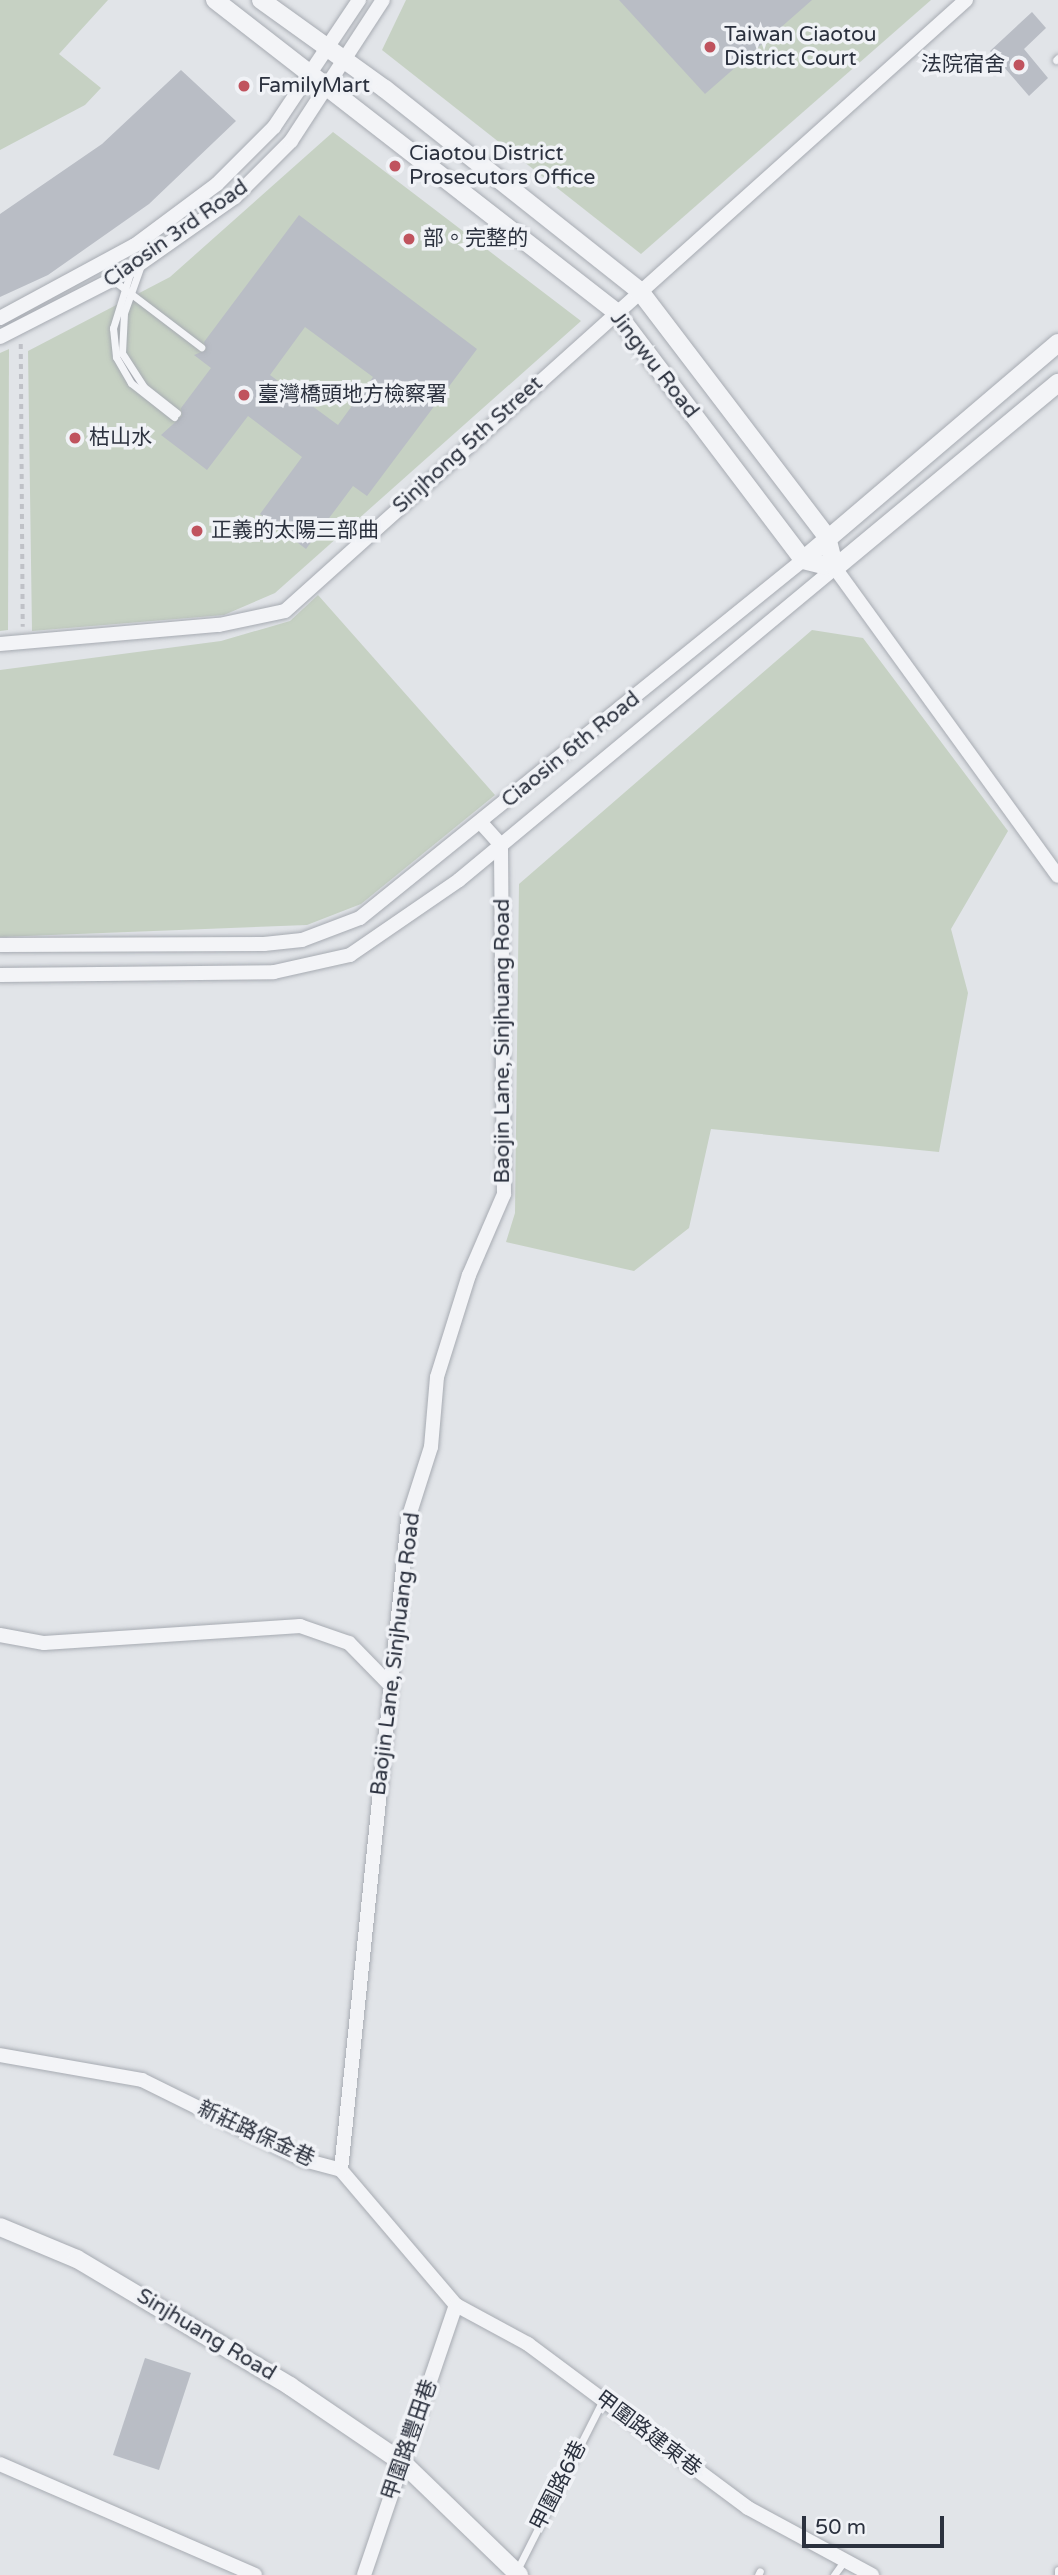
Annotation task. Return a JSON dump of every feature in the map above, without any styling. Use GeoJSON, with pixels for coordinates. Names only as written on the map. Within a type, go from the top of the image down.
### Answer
{"type":"FeatureCollection","features":[{"type":"Feature","properties":{"kind":"street","name":"Jingwu Road"},"geometry":{"type":"LineString","coordinates":[[215,0],[330,85],[615,311],[803,559]]}},
{"type":"Feature","properties":{"kind":"street","name":"Jingwu Road"},"geometry":{"type":"LineString","coordinates":[[261,0],[348,61],[639,290],[827,537],[835,568],[1058,876]]}},
{"type":"Feature","properties":{"kind":"street","name":"Ciaosin 3rd Road"},"geometry":{"type":"LineString","coordinates":[[0,318],[135,245],[217,184],[274,127],[359,0]]}},
{"type":"Feature","properties":{"kind":"street","name":"Ciaosin 3rd Road"},"geometry":{"type":"LineString","coordinates":[[0,337],[123,288],[136,266],[235,197],[292,141],[348,61],[383,0]]}},
{"type":"Feature","properties":{"kind":"street"},"geometry":{"type":"LineString","coordinates":[[639,290],[966,0]]}},
{"type":"Feature","properties":{"kind":"street","name":"Sinjhong 5th Street"},"geometry":{"type":"LineString","coordinates":[[0,644],[219,625],[285,611],[639,290]]}},
{"type":"Feature","properties":{"kind":"street","name":"Ciaosin 6th Road"},"geometry":{"type":"LineString","coordinates":[[0,945],[302,940],[383,904],[803,559],[1058,343]]}},
{"type":"Feature","properties":{"kind":"street","name":"Ciaosin 6th Road"},"geometry":{"type":"LineString","coordinates":[[0,975],[274,972],[312,966],[376,941],[501,845],[1058,383]]}},
{"type":"Feature","properties":{"kind":"street"},"geometry":{"type":"LineString","coordinates":[[803,559],[835,568]]}},
{"type":"Feature","properties":{"kind":"street"},"geometry":{"type":"LineString","coordinates":[[481,823],[501,845]]}},
{"type":"Feature","properties":{"kind":"street","name":"Baojin Lane, Sinjhuang Road"},"geometry":{"type":"LineString","coordinates":[[341,2170],[408,1519],[431,1447],[437,1377],[504,1194],[501,845]]}},
{"type":"Feature","properties":{"kind":"street"},"geometry":{"type":"LineString","coordinates":[[0,1635],[44,1643],[300,1626],[349,1643],[391,1686]]}},
{"type":"Feature","properties":{"kind":"street","name":"新莊路保金巷"},"geometry":{"type":"LineString","coordinates":[[0,2055],[142,2080],[304,2160],[341,2170],[456,2305]]}},
{"type":"Feature","properties":{"kind":"street","name":"Sinjhuang Road"},"geometry":{"type":"LineString","coordinates":[[0,2227],[77,2259],[178,2316],[402,2462],[517,2574]]}},
{"type":"Feature","properties":{"kind":"street","name":"甲圍路建東巷"},"geometry":{"type":"LineString","coordinates":[[456,2305],[503,2327],[748,2508],[838,2569],[872,2575]]}},
{"type":"Feature","properties":{"kind":"street","name":"甲圍路豐田巷"},"geometry":{"type":"LineString","coordinates":[[364,2575],[456,2305]]}},
{"type":"Feature","properties":{"kind":"street"},"geometry":{"type":"LineString","coordinates":[[0,2465],[255,2575]]}},
{"type":"Feature","properties":{"kind":"lane"},"geometry":{"type":"LineString","coordinates":[[136,266],[123,288],[113,328],[116,357],[131,383],[176,415]]}},
{"type":"Feature","properties":{"kind":"lane"},"geometry":{"type":"LineString","coordinates":[[123,288],[201,347]]}},
{"type":"Feature","properties":{"kind":"lane","name":"甲圍路6巷"},"geometry":{"type":"LineString","coordinates":[[517,2574],[603,2400]]}},
{"type":"Feature","properties":{"kind":"lane"},"geometry":{"type":"LineString","coordinates":[[1058,2570],[1058,2575]]}},
{"type":"Feature","properties":{"kind":"path"},"geometry":{"type":"LineString","coordinates":[[20,329],[23,643]]}},
{"type":"Feature","properties":{"kind":"green space"},"geometry":{"type":"Polygon","coordinates":[[[0,0],[108,0],[59,54],[101,88],[85,105],[0,150],[0,0]]]}},
{"type":"Feature","properties":{"kind":"green space"},"geometry":{"type":"Polygon","coordinates":[[[406,0],[931,0],[641,254],[382,50],[406,0]]]}},
{"type":"Feature","properties":{"kind":"green space"},"geometry":{"type":"Polygon","coordinates":[[[333,132],[581,321],[275,593],[224,615],[32,631],[28,351],[170,277],[333,132]]]}},
{"type":"Feature","properties":{"kind":"green space"},"geometry":{"type":"Polygon","coordinates":[[[9,349],[8,630],[0,631],[0,353],[9,349]]]}},
{"type":"Feature","properties":{"kind":"green space"},"geometry":{"type":"Polygon","coordinates":[[[318,595],[495,795],[361,904],[307,925],[0,937],[0,670],[221,641],[290,621],[318,595]]]}},
{"type":"Feature","properties":{"kind":"green space"},"geometry":{"type":"Polygon","coordinates":[[[812,630],[863,638],[1008,831],[951,929],[968,993],[939,1152],[711,1129],[689,1228],[634,1271],[506,1242],[515,1213],[519,884],[812,630]]]}},
{"type":"Feature","properties":{"kind":"building","name":"Taiwan Ciaotou District Court"},"geometry":{"type":"Polygon","coordinates":[[[619,0],[812,0],[705,94],[619,0]]]}},
{"type":"Feature","properties":{"kind":"building","name":"法院宿舍"},"geometry":{"type":"Polygon","coordinates":[[[1032,12],[1046,28],[1024,49],[1048,78],[1029,96],[990,51],[1032,12]]]}},
{"type":"Feature","properties":{"kind":"building"},"geometry":{"type":"Polygon","coordinates":[[[181,70],[236,121],[149,204],[48,275],[0,297],[0,214],[102,144],[181,70]]]}},
{"type":"Feature","properties":{"kind":"building","name":"臺灣橋頭地方檢察署"},"geometry":{"type":"Polygon","coordinates":[[[299,215],[477,349],[367,496],[353,486],[306,549],[260,514],[302,457],[248,416],[207,470],[161,435],[182,416],[181,408],[211,368],[194,355],[206,350],[204,342],[299,215]],[[305,327],[270,375],[338,425],[373,377],[305,327]]]}},
{"type":"Feature","properties":{"kind":"building"},"geometry":{"type":"Polygon","coordinates":[[[145,2358],[191,2373],[159,2470],[113,2455],[145,2358]]]}},
{"type":"Feature","properties":{"kind":"place","name":"Taiwan Ciaotou District Court"},"geometry":{"type":"Point","coordinates":[710,47]}},
{"type":"Feature","properties":{"kind":"place","name":"法院宿舍"},"geometry":{"type":"Point","coordinates":[1019,65]}},
{"type":"Feature","properties":{"kind":"place","name":"FamilyMart"},"geometry":{"type":"Point","coordinates":[244,86]}},
{"type":"Feature","properties":{"kind":"place","name":"Ciaotou District Prosecutors Office"},"geometry":{"type":"Point","coordinates":[395,166]}},
{"type":"Feature","properties":{"kind":"place","name":"部。完整的"},"geometry":{"type":"Point","coordinates":[409,239]}},
{"type":"Feature","properties":{"kind":"place","name":"臺灣橋頭地方檢察署"},"geometry":{"type":"Point","coordinates":[244,395]}},
{"type":"Feature","properties":{"kind":"place","name":"枯山水"},"geometry":{"type":"Point","coordinates":[75,438]}},
{"type":"Feature","properties":{"kind":"place","name":"正義的太陽三部曲"},"geometry":{"type":"Point","coordinates":[197,531]}}]}
